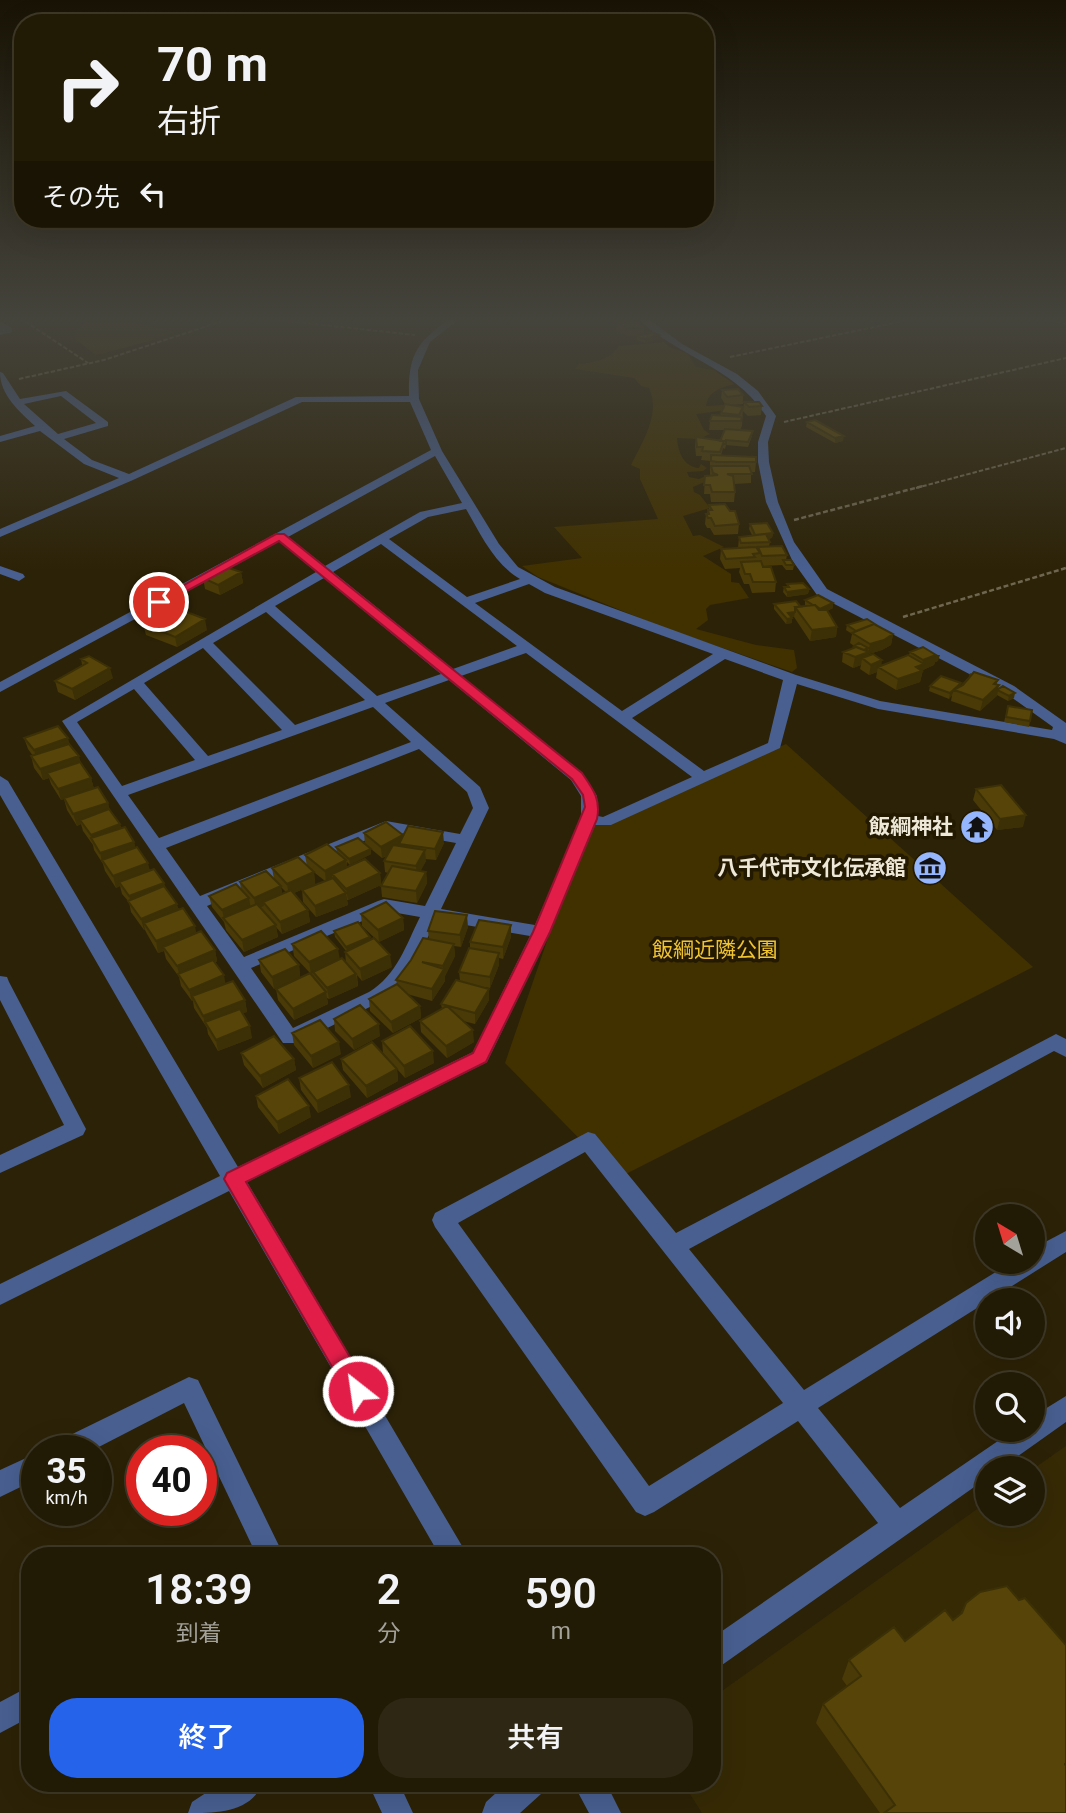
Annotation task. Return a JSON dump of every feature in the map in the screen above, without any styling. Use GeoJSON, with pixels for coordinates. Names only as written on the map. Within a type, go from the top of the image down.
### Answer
{"type":"FeatureCollection","features":[{"type":"Feature","properties":{"kind":"street"},"geometry":{"type":"LineString","coordinates":[[18,403],[24,402]]}},
{"type":"Feature","properties":{"kind":"street"},"geometry":{"type":"LineString","coordinates":[[55,438],[104,424],[75,402]]}},
{"type":"Feature","properties":{"kind":"street"},"geometry":{"type":"LineString","coordinates":[[0,533],[129,478],[294,402]]}},
{"type":"Feature","properties":{"kind":"street"},"geometry":{"type":"LineString","coordinates":[[415,402],[438,451],[468,505],[503,559],[528,580],[579,602],[791,678],[878,705],[1062,737],[1061,726],[1021,696],[822,592],[802,569],[773,502],[763,439],[771,416],[761,402]]}},
{"type":"Feature","properties":{"kind":"street"},"geometry":{"type":"LineString","coordinates":[[18,403],[55,438],[88,462],[129,478]]}},
{"type":"Feature","properties":{"kind":"street"},"geometry":{"type":"LineString","coordinates":[[0,439],[42,427]]}},
{"type":"Feature","properties":{"kind":"street"},"geometry":{"type":"LineString","coordinates":[[0,688],[438,451]]}},
{"type":"Feature","properties":{"kind":"street"},"geometry":{"type":"LineString","coordinates":[[267,606],[477,795],[481,808],[402,973],[387,990],[290,1038],[69,721],[424,514],[468,505]]}},
{"type":"Feature","properties":{"kind":"street"},"geometry":{"type":"LineString","coordinates":[[4,519],[20,524]]}},
{"type":"Feature","properties":{"kind":"street"},"geometry":{"type":"LineString","coordinates":[[0,1295],[480,1057],[541,932],[589,819],[592,807],[590,795],[577,776],[280,536]]}},
{"type":"Feature","properties":{"kind":"street"},"geometry":{"type":"LineString","coordinates":[[381,539],[702,778]]}},
{"type":"Feature","properties":{"kind":"street"},"geometry":{"type":"LineString","coordinates":[[0,570],[19,577]]}},
{"type":"Feature","properties":{"kind":"street"},"geometry":{"type":"LineString","coordinates":[[465,602],[528,580]]}},
{"type":"Feature","properties":{"kind":"street"},"geometry":{"type":"LineString","coordinates":[[205,642],[292,731]]}},
{"type":"Feature","properties":{"kind":"street"},"geometry":{"type":"LineString","coordinates":[[118,793],[526,648]]}},
{"type":"Feature","properties":{"kind":"street"},"geometry":{"type":"LineString","coordinates":[[621,718],[724,653]]}},
{"type":"Feature","properties":{"kind":"street"},"geometry":{"type":"LineString","coordinates":[[589,819],[605,822],[775,745],[791,678]]}},
{"type":"Feature","properties":{"kind":"street"},"geometry":{"type":"LineString","coordinates":[[135,682],[205,762]]}},
{"type":"Feature","properties":{"kind":"street"},"geometry":{"type":"LineString","coordinates":[[155,845],[421,743]]}},
{"type":"Feature","properties":{"kind":"street"},"geometry":{"type":"LineString","coordinates":[[0,781],[450,1547]]}},
{"type":"Feature","properties":{"kind":"street"},"geometry":{"type":"LineString","coordinates":[[196,904],[386,826],[466,840]]}},
{"type":"Feature","properties":{"kind":"street"},"geometry":{"type":"LineString","coordinates":[[240,966],[384,905],[541,932]]}},
{"type":"Feature","properties":{"kind":"street"},"geometry":{"type":"LineString","coordinates":[[0,982],[76,1129],[0,1164]]}},
{"type":"Feature","properties":{"kind":"street"},"geometry":{"type":"LineString","coordinates":[[673,1246],[1056,1041],[1066,1050]]}},
{"type":"Feature","properties":{"kind":"street"},"geometry":{"type":"LineString","coordinates":[[898,1526],[803,1406],[588,1140],[443,1220],[645,1503],[803,1406],[1011,1274]]}},
{"type":"Feature","properties":{"kind":"street"},"geometry":{"type":"LineString","coordinates":[[1045,1253],[1066,1240]]}},
{"type":"Feature","properties":{"kind":"street"},"geometry":{"type":"LineString","coordinates":[[96,1435],[188,1388],[267,1547]]}},
{"type":"Feature","properties":{"kind":"street"},"geometry":{"type":"LineString","coordinates":[[721,1649],[1066,1408]]}},
{"type":"Feature","properties":{"kind":"street"},"geometry":{"type":"LineString","coordinates":[[0,1484],[21,1473]]}},
{"type":"Feature","properties":{"kind":"street"},"geometry":{"type":"LineString","coordinates":[[0,1718],[21,1706]]}},
{"type":"Feature","properties":{"kind":"street"},"geometry":{"type":"LineString","coordinates":[[203,1813],[234,1792]]}},
{"type":"Feature","properties":{"kind":"street"},"geometry":{"type":"LineString","coordinates":[[388,1792],[398,1813]]}},
{"type":"Feature","properties":{"kind":"street"},"geometry":{"type":"LineString","coordinates":[[498,1813],[520,1792]]}},
{"type":"Feature","properties":{"kind":"street"},"geometry":{"type":"LineString","coordinates":[[593,1792],[606,1813]]}},
{"type":"Feature","properties":{"kind":"path"},"geometry":{"type":"LineString","coordinates":[[768,426],[875,402]]}},
{"type":"Feature","properties":{"kind":"path"},"geometry":{"type":"LineString","coordinates":[[781,523],[1066,449]]}},
{"type":"Feature","properties":{"kind":"path"},"geometry":{"type":"LineString","coordinates":[[880,623],[1066,568]]}},
{"type":"Feature","properties":{"kind":"shaded area"},"geometry":{"type":"Polygon","coordinates":[[[1066,1446],[1066,1813],[702,1813],[689,1792],[721,1792],[721,1692],[975,1511],[975,1526],[1045,1526],[1045,1461],[1066,1446]]]}},
{"type":"Feature","properties":{"kind":"green space"},"geometry":{"type":"Polygon","coordinates":[[[652,402],[707,402],[706,406],[724,405],[726,410],[696,414],[704,430],[710,434],[699,439],[677,438],[680,453],[689,465],[699,468],[701,464],[707,468],[703,471],[687,472],[689,477],[699,479],[706,476],[707,481],[693,487],[694,492],[700,495],[710,508],[683,516],[693,536],[700,535],[724,547],[703,556],[731,574],[731,582],[739,583],[749,598],[710,605],[706,609],[708,620],[696,629],[756,645],[794,650],[797,668],[792,672],[667,629],[538,577],[522,566],[582,558],[554,527],[658,519],[640,479],[640,469],[631,465],[649,427],[652,402]]]}},
{"type":"Feature","properties":{"kind":"green space","name":"飯綱近隣公園"},"geometry":{"type":"Polygon","coordinates":[[[786,744],[1033,967],[618,1178],[505,1063],[589,819],[605,824],[786,744]]]}},
{"type":"Feature","properties":{"kind":"building"},"geometry":{"type":"Polygon","coordinates":[[[744,402],[759,402],[762,406],[749,407],[744,402]]]}},
{"type":"Feature","properties":{"kind":"building"},"geometry":{"type":"Polygon","coordinates":[[[725,404],[743,407],[739,415],[721,413],[725,404]]]}},
{"type":"Feature","properties":{"kind":"building"},"geometry":{"type":"Polygon","coordinates":[[[712,415],[742,417],[741,421],[710,421],[712,415]]]}},
{"type":"Feature","properties":{"kind":"building"},"geometry":{"type":"Polygon","coordinates":[[[815,420],[844,436],[835,438],[807,422],[815,420]]]}},
{"type":"Feature","properties":{"kind":"building"},"geometry":{"type":"Polygon","coordinates":[[[725,429],[753,431],[748,442],[726,440],[726,444],[723,444],[724,441],[720,441],[725,429]]]}},
{"type":"Feature","properties":{"kind":"building"},"geometry":{"type":"Polygon","coordinates":[[[696,437],[724,441],[720,452],[702,451],[703,447],[697,447],[696,437]]]}},
{"type":"Feature","properties":{"kind":"building"},"geometry":{"type":"Polygon","coordinates":[[[711,455],[756,457],[756,462],[717,462],[711,461],[711,455]]]}},
{"type":"Feature","properties":{"kind":"building"},"geometry":{"type":"Polygon","coordinates":[[[711,466],[749,466],[752,474],[727,474],[733,476],[735,492],[712,492],[710,485],[704,485],[705,476],[718,475],[713,473],[711,466]]]}},
{"type":"Feature","properties":{"kind":"building"},"geometry":{"type":"Polygon","coordinates":[[[725,504],[730,511],[735,511],[739,524],[715,526],[711,518],[708,518],[708,510],[712,510],[709,505],[725,504]]]}},
{"type":"Feature","properties":{"kind":"building"},"geometry":{"type":"Polygon","coordinates":[[[767,523],[773,533],[755,535],[750,524],[767,523]]]}},
{"type":"Feature","properties":{"kind":"building"},"geometry":{"type":"Polygon","coordinates":[[[766,534],[770,542],[741,543],[739,537],[766,534]]]}},
{"type":"Feature","properties":{"kind":"building"},"geometry":{"type":"Polygon","coordinates":[[[782,546],[787,555],[762,556],[758,547],[782,546]]]}},
{"type":"Feature","properties":{"kind":"building"},"geometry":{"type":"Polygon","coordinates":[[[756,547],[760,553],[753,554],[755,557],[726,559],[721,549],[756,547]]]}},
{"type":"Feature","properties":{"kind":"building"},"geometry":{"type":"Polygon","coordinates":[[[783,560],[791,560],[794,565],[786,565],[783,560]]]}},
{"type":"Feature","properties":{"kind":"building"},"geometry":{"type":"Polygon","coordinates":[[[761,561],[763,567],[771,567],[776,582],[753,582],[750,574],[745,574],[741,562],[761,561]]]}},
{"type":"Feature","properties":{"kind":"building"},"geometry":{"type":"Polygon","coordinates":[[[226,567],[241,572],[218,585],[203,578],[226,567]]]}},
{"type":"Feature","properties":{"kind":"building"},"geometry":{"type":"Polygon","coordinates":[[[803,583],[809,589],[787,592],[784,587],[789,587],[787,584],[803,583]]]}},
{"type":"Feature","properties":{"kind":"building"},"geometry":{"type":"Polygon","coordinates":[[[818,595],[833,603],[820,609],[805,600],[818,595]]]}},
{"type":"Feature","properties":{"kind":"building"},"geometry":{"type":"Polygon","coordinates":[[[796,601],[801,607],[795,607],[795,612],[788,613],[792,618],[787,619],[774,604],[796,601]]]}},
{"type":"Feature","properties":{"kind":"building"},"geometry":{"type":"Polygon","coordinates":[[[815,605],[819,610],[827,610],[837,627],[812,630],[795,607],[815,605]]]}},
{"type":"Feature","properties":{"kind":"building"},"geometry":{"type":"Polygon","coordinates":[[[174,607],[205,619],[175,637],[143,624],[174,607]]]}},
{"type":"Feature","properties":{"kind":"building"},"geometry":{"type":"Polygon","coordinates":[[[867,619],[878,626],[874,624],[856,631],[847,625],[867,619]]]}},
{"type":"Feature","properties":{"kind":"building"},"geometry":{"type":"Polygon","coordinates":[[[874,624],[893,634],[870,644],[852,633],[874,624]]]}},
{"type":"Feature","properties":{"kind":"building"},"geometry":{"type":"Polygon","coordinates":[[[859,643],[868,648],[864,650],[854,646],[859,643]]]}},
{"type":"Feature","properties":{"kind":"building"},"geometry":{"type":"Polygon","coordinates":[[[856,647],[869,652],[855,657],[843,652],[856,647]]]}},
{"type":"Feature","properties":{"kind":"building"},"geometry":{"type":"Polygon","coordinates":[[[923,647],[936,655],[923,660],[910,652],[923,647]]]}},
{"type":"Feature","properties":{"kind":"building"},"geometry":{"type":"Polygon","coordinates":[[[873,654],[882,660],[871,665],[862,658],[873,654]]]}},
{"type":"Feature","properties":{"kind":"building"},"geometry":{"type":"Polygon","coordinates":[[[908,655],[924,664],[916,667],[922,671],[898,679],[878,667],[908,655]]]}},
{"type":"Feature","properties":{"kind":"building"},"geometry":{"type":"Polygon","coordinates":[[[89,656],[110,668],[72,689],[55,681],[87,663],[81,659],[89,656]]]}},
{"type":"Feature","properties":{"kind":"building"},"geometry":{"type":"Polygon","coordinates":[[[974,672],[998,680],[994,684],[999,685],[983,700],[954,690],[963,685],[974,672]]]}},
{"type":"Feature","properties":{"kind":"building"},"geometry":{"type":"Polygon","coordinates":[[[941,676],[961,683],[950,693],[930,686],[941,676]]]}},
{"type":"Feature","properties":{"kind":"building"},"geometry":{"type":"Polygon","coordinates":[[[1003,686],[1015,693],[1009,696],[997,690],[1003,686]]]}},
{"type":"Feature","properties":{"kind":"building"},"geometry":{"type":"Polygon","coordinates":[[[1008,706],[1032,710],[1030,721],[1006,717],[1008,706]]]}},
{"type":"Feature","properties":{"kind":"building"},"geometry":{"type":"Polygon","coordinates":[[[58,726],[68,738],[34,750],[24,738],[58,726]]]}},
{"type":"Feature","properties":{"kind":"building"},"geometry":{"type":"Polygon","coordinates":[[[69,744],[79,756],[40,769],[31,756],[69,744]]]}},
{"type":"Feature","properties":{"kind":"building"},"geometry":{"type":"Polygon","coordinates":[[[80,762],[91,778],[58,789],[47,773],[80,762]]]}},
{"type":"Feature","properties":{"kind":"building"},"geometry":{"type":"Polygon","coordinates":[[[1001,785],[1026,815],[1000,819],[976,789],[1001,785]]]}},
{"type":"Feature","properties":{"kind":"building"},"geometry":{"type":"Polygon","coordinates":[[[98,787],[108,803],[73,814],[64,798],[98,787]]]}},
{"type":"Feature","properties":{"kind":"building"},"geometry":{"type":"Polygon","coordinates":[[[109,809],[120,824],[91,835],[80,820],[109,809]]]}},
{"type":"Feature","properties":{"kind":"building"},"geometry":{"type":"Polygon","coordinates":[[[386,822],[403,835],[381,847],[364,833],[386,822]]]}},
{"type":"Feature","properties":{"kind":"building"},"geometry":{"type":"Polygon","coordinates":[[[408,826],[443,832],[435,849],[399,844],[408,826]]]}},
{"type":"Feature","properties":{"kind":"building"},"geometry":{"type":"Polygon","coordinates":[[[125,827],[134,842],[100,853],[91,838],[125,827]]]}},
{"type":"Feature","properties":{"kind":"building"},"geometry":{"type":"Polygon","coordinates":[[[358,838],[371,849],[349,859],[336,847],[358,838]]]}},
{"type":"Feature","properties":{"kind":"building"},"geometry":{"type":"Polygon","coordinates":[[[327,844],[346,860],[325,871],[305,855],[327,844]]]}},
{"type":"Feature","properties":{"kind":"building"},"geometry":{"type":"Polygon","coordinates":[[[393,845],[425,850],[416,866],[384,861],[393,845]]]}},
{"type":"Feature","properties":{"kind":"building"},"geometry":{"type":"Polygon","coordinates":[[[137,847],[148,863],[113,876],[102,860],[137,847]]]}},
{"type":"Feature","properties":{"kind":"building"},"geometry":{"type":"Polygon","coordinates":[[[298,857],[314,872],[287,884],[272,868],[298,857]]]}},
{"type":"Feature","properties":{"kind":"building"},"geometry":{"type":"Polygon","coordinates":[[[365,859],[380,873],[346,889],[332,874],[365,859]]]}},
{"type":"Feature","properties":{"kind":"building"},"geometry":{"type":"Polygon","coordinates":[[[392,866],[426,872],[416,891],[381,886],[392,866]]]}},
{"type":"Feature","properties":{"kind":"building"},"geometry":{"type":"Polygon","coordinates":[[[154,869],[164,883],[129,896],[119,882],[154,869]]]}},
{"type":"Feature","properties":{"kind":"building"},"geometry":{"type":"Polygon","coordinates":[[[266,871],[281,886],[254,898],[240,882],[266,871]]]}},
{"type":"Feature","properties":{"kind":"building"},"geometry":{"type":"Polygon","coordinates":[[[333,878],[346,893],[315,906],[302,890],[333,878]]]}},
{"type":"Feature","properties":{"kind":"building"},"geometry":{"type":"Polygon","coordinates":[[[236,884],[249,898],[222,910],[209,896],[236,884]]]}},
{"type":"Feature","properties":{"kind":"building"},"geometry":{"type":"Polygon","coordinates":[[[164,886],[177,904],[141,919],[128,901],[164,886]]]}},
{"type":"Feature","properties":{"kind":"building"},"geometry":{"type":"Polygon","coordinates":[[[291,890],[308,910],[280,922],[263,902],[291,890]]]}},
{"type":"Feature","properties":{"kind":"building"},"geometry":{"type":"Polygon","coordinates":[[[386,902],[403,918],[378,930],[361,914],[386,902]]]}},
{"type":"Feature","properties":{"kind":"building"},"geometry":{"type":"Polygon","coordinates":[[[257,904],[276,925],[242,940],[223,918],[257,904]]]}},
{"type":"Feature","properties":{"kind":"building"},"geometry":{"type":"Polygon","coordinates":[[[183,908],[195,926],[156,941],[144,923],[183,908]]]}},
{"type":"Feature","properties":{"kind":"building"},"geometry":{"type":"Polygon","coordinates":[[[435,911],[467,915],[460,935],[428,931],[435,911]]]}},
{"type":"Feature","properties":{"kind":"building"},"geometry":{"type":"Polygon","coordinates":[[[479,920],[511,925],[503,947],[470,942],[479,920]]]}},
{"type":"Feature","properties":{"kind":"building"},"geometry":{"type":"Polygon","coordinates":[[[358,922],[370,937],[346,947],[334,931],[358,922]]]}},
{"type":"Feature","properties":{"kind":"building"},"geometry":{"type":"Polygon","coordinates":[[[201,931],[215,950],[177,966],[163,947],[201,931]]]}},
{"type":"Feature","properties":{"kind":"building"},"geometry":{"type":"Polygon","coordinates":[[[321,931],[338,949],[309,962],[292,944],[321,931]]]}},
{"type":"Feature","properties":{"kind":"building"},"geometry":{"type":"Polygon","coordinates":[[[374,938],[390,955],[360,969],[345,952],[374,938]]]}},
{"type":"Feature","properties":{"kind":"building"},"geometry":{"type":"Polygon","coordinates":[[[423,938],[454,944],[443,966],[422,962],[444,969],[432,989],[396,980],[423,938]]]}},
{"type":"Feature","properties":{"kind":"building"},"geometry":{"type":"Polygon","coordinates":[[[469,948],[499,953],[490,977],[459,972],[469,948]]]}},
{"type":"Feature","properties":{"kind":"building"},"geometry":{"type":"Polygon","coordinates":[[[285,949],[299,965],[272,977],[259,960],[285,949]]]}},
{"type":"Feature","properties":{"kind":"building"},"geometry":{"type":"Polygon","coordinates":[[[342,958],[356,974],[327,988],[313,972],[342,958]]]}},
{"type":"Feature","properties":{"kind":"building"},"geometry":{"type":"Polygon","coordinates":[[[213,960],[224,975],[189,990],[178,974],[213,960]]]}},
{"type":"Feature","properties":{"kind":"building"},"geometry":{"type":"Polygon","coordinates":[[[310,973],[326,992],[293,1009],[276,989],[310,973]]]}},
{"type":"Feature","properties":{"kind":"building"},"geometry":{"type":"Polygon","coordinates":[[[456,980],[489,989],[475,1013],[441,1004],[456,980]]]}},
{"type":"Feature","properties":{"kind":"building"},"geometry":{"type":"Polygon","coordinates":[[[233,981],[245,1000],[203,1016],[192,996],[233,981]]]}},
{"type":"Feature","properties":{"kind":"building"},"geometry":{"type":"Polygon","coordinates":[[[397,984],[420,1006],[391,1022],[369,999],[397,984]]]}},
{"type":"Feature","properties":{"kind":"building"},"geometry":{"type":"Polygon","coordinates":[[[360,1005],[379,1024],[352,1039],[334,1019],[360,1005]]]}},
{"type":"Feature","properties":{"kind":"building"},"geometry":{"type":"Polygon","coordinates":[[[447,1006],[473,1030],[446,1046],[420,1021],[447,1006]]]}},
{"type":"Feature","properties":{"kind":"building"},"geometry":{"type":"Polygon","coordinates":[[[240,1009],[250,1026],[216,1040],[205,1022],[240,1009]]]}},
{"type":"Feature","properties":{"kind":"building"},"geometry":{"type":"Polygon","coordinates":[[[320,1020],[339,1042],[311,1056],[292,1033],[320,1020]]]}},
{"type":"Feature","properties":{"kind":"building"},"geometry":{"type":"Polygon","coordinates":[[[410,1026],[433,1051],[404,1066],[382,1041],[410,1026]]]}},
{"type":"Feature","properties":{"kind":"building"},"geometry":{"type":"Polygon","coordinates":[[[274,1036],[294,1059],[260,1076],[241,1053],[274,1036]]]}},
{"type":"Feature","properties":{"kind":"building"},"geometry":{"type":"Polygon","coordinates":[[[372,1042],[397,1069],[366,1086],[341,1059],[372,1042]]]}},
{"type":"Feature","properties":{"kind":"building"},"geometry":{"type":"Polygon","coordinates":[[[332,1062],[349,1085],[317,1101],[299,1078],[332,1062]]]}},
{"type":"Feature","properties":{"kind":"building"},"geometry":{"type":"Polygon","coordinates":[[[288,1079],[309,1106],[277,1122],[256,1096],[288,1079]]]}},
{"type":"Feature","properties":{"kind":"building"},"geometry":{"type":"Polygon","coordinates":[[[1007,1586],[1019,1600],[1025,1598],[1066,1645],[1066,1813],[884,1813],[895,1805],[823,1704],[861,1676],[849,1660],[894,1627],[905,1641],[945,1610],[953,1620],[962,1613],[966,1603],[980,1592],[1007,1586]]]}},
{"type":"Feature","properties":{"kind":"place","name":"飯綱神社"},"geometry":{"type":"Point","coordinates":[977,827]}},
{"type":"Feature","properties":{"kind":"place","name":"八千代市文化伝承館"},"geometry":{"type":"Point","coordinates":[930,868]}},
{"type":"Feature","properties":{"kind":"route"},"geometry":{"type":"LineString","coordinates":[[159,602],[280,536],[577,776],[590,795],[592,807],[589,819],[541,932],[480,1057],[234,1179],[358,1391]]}}]}
